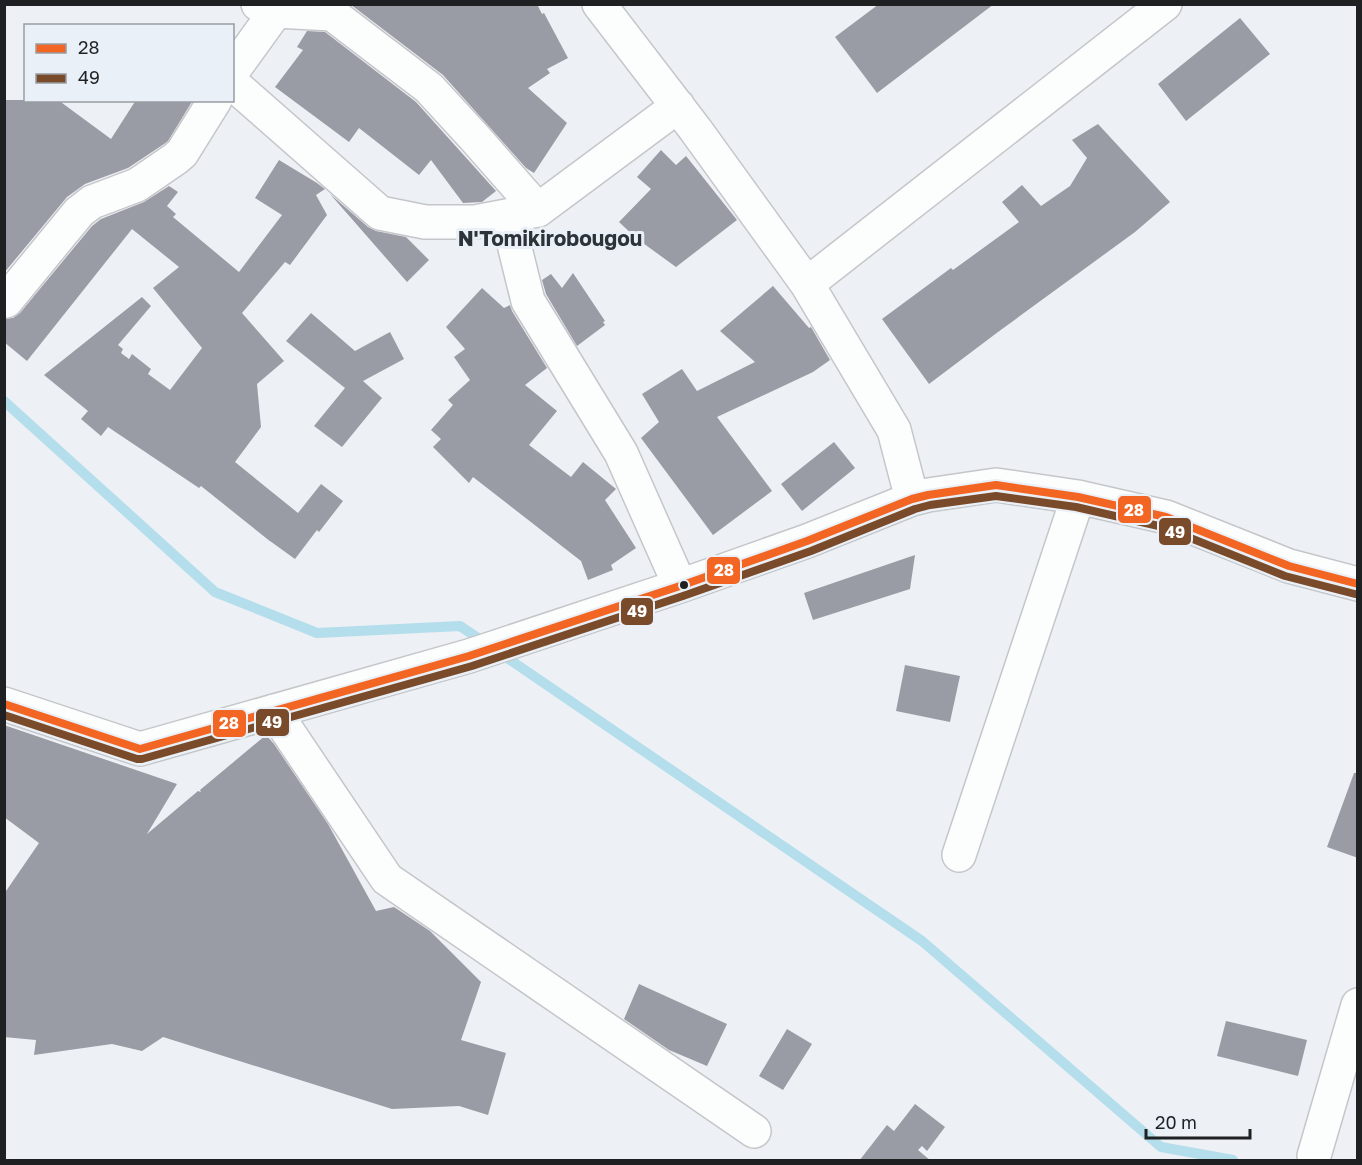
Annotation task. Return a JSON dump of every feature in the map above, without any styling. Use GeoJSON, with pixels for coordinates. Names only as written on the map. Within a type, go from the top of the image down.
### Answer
{"type":"FeatureCollection","features":[{"type":"Feature","properties":{"kind":"street"},"geometry":{"type":"LineString","coordinates":[[599,4],[678,106],[807,284],[894,430],[912,499]]}},
{"type":"Feature","properties":{"kind":"street"},"geometry":{"type":"LineString","coordinates":[[807,284],[1165,4]]}},
{"type":"Feature","properties":{"kind":"street"},"geometry":{"type":"LineString","coordinates":[[234,68],[267,8],[332,14],[429,88],[474,137],[523,213],[528,302],[621,453],[680,586]]}},
{"type":"Feature","properties":{"kind":"street"},"geometry":{"type":"LineString","coordinates":[[234,85],[380,213],[425,222],[475,222],[523,213],[678,106]]}},
{"type":"Feature","properties":{"kind":"street"},"geometry":{"type":"LineString","coordinates":[[6,301],[79,212],[92,202],[137,185],[182,153],[213,102]]}},
{"type":"Feature","properties":{"kind":"street"},"geometry":{"type":"LineString","coordinates":[[4,704],[140,749],[469,656],[807,541],[912,499],[996,485],[1078,497],[1166,517],[1289,566],[1358,584]]}},
{"type":"Feature","properties":{"kind":"street"},"geometry":{"type":"LineString","coordinates":[[959,855],[1078,497]]}},
{"type":"Feature","properties":{"kind":"street"},"geometry":{"type":"LineString","coordinates":[[274,711],[387,879],[754,1131]]}},
{"type":"Feature","properties":{"kind":"street"},"geometry":{"type":"LineString","coordinates":[[1314,1156],[1358,1005]]}},
{"type":"Feature","properties":{"kind":"building"},"geometry":{"type":"Polygon","coordinates":[[[350,4],[537,4],[568,58],[547,69],[550,73],[528,88],[567,123],[534,173],[526,168],[443,75],[350,4]]]}},
{"type":"Feature","properties":{"kind":"building"},"geometry":{"type":"Polygon","coordinates":[[[879,4],[994,4],[877,93],[835,37],[879,4]]]}},
{"type":"Feature","properties":{"kind":"building"},"geometry":{"type":"Polygon","coordinates":[[[1240,18],[1270,54],[1186,121],[1158,84],[1240,18]]]}},
{"type":"Feature","properties":{"kind":"building"},"geometry":{"type":"Polygon","coordinates":[[[307,31],[325,32],[416,102],[496,191],[482,202],[463,203],[431,160],[419,175],[359,128],[349,142],[275,87],[303,50],[297,47],[307,31]]]}},
{"type":"Feature","properties":{"kind":"building"},"geometry":{"type":"Polygon","coordinates":[[[4,100],[61,102],[111,139],[135,102],[192,102],[168,141],[128,168],[85,184],[67,197],[4,273],[4,100]]]}},
{"type":"Feature","properties":{"kind":"building"},"geometry":{"type":"Polygon","coordinates":[[[1098,124],[1170,202],[1135,232],[929,384],[882,319],[1019,222],[1002,202],[1022,185],[1041,206],[1070,186],[1087,158],[1072,140],[1098,124]]]}},
{"type":"Feature","properties":{"kind":"building"},"geometry":{"type":"Polygon","coordinates":[[[661,150],[676,165],[686,156],[737,220],[676,267],[636,238],[619,222],[651,189],[637,177],[661,150]]]}},
{"type":"Feature","properties":{"kind":"building"},"geometry":{"type":"Polygon","coordinates":[[[279,160],[325,189],[316,195],[327,215],[290,265],[285,262],[242,313],[284,361],[257,384],[261,427],[235,462],[298,513],[321,484],[343,501],[295,559],[201,486],[199,488],[108,427],[101,436],[81,419],[88,411],[44,375],[142,297],[151,306],[118,345],[123,349],[121,353],[129,359],[132,354],[151,369],[148,374],[170,390],[202,348],[153,288],[179,267],[132,229],[27,361],[4,342],[4,319],[13,318],[20,313],[92,226],[101,219],[144,202],[169,186],[178,192],[167,206],[176,214],[173,217],[239,272],[282,215],[255,198],[279,160]]]}},
{"type":"Feature","properties":{"kind":"building"},"geometry":{"type":"Polygon","coordinates":[[[330,194],[368,227],[376,231],[406,237],[429,260],[407,282],[330,194]]]}},
{"type":"Feature","properties":{"kind":"building"},"geometry":{"type":"Polygon","coordinates":[[[573,273],[605,321],[603,322],[605,325],[577,346],[546,294],[542,280],[551,274],[562,288],[573,273]]]}},
{"type":"Feature","properties":{"kind":"building"},"geometry":{"type":"Polygon","coordinates":[[[773,286],[809,328],[811,327],[830,360],[813,372],[717,417],[772,491],[713,535],[641,438],[659,422],[642,394],[682,369],[697,391],[755,362],[720,331],[773,286]]]}},
{"type":"Feature","properties":{"kind":"building"},"geometry":{"type":"Polygon","coordinates":[[[482,288],[504,308],[510,305],[547,368],[525,385],[557,411],[529,445],[571,477],[583,462],[616,489],[605,500],[636,548],[611,565],[613,570],[588,580],[581,561],[473,477],[469,483],[433,447],[441,439],[431,430],[453,405],[448,400],[470,380],[454,357],[465,349],[446,327],[482,288]]]}},
{"type":"Feature","properties":{"kind":"building"},"geometry":{"type":"Polygon","coordinates":[[[311,313],[355,351],[390,332],[404,359],[363,381],[382,398],[342,447],[314,426],[345,388],[286,341],[311,313]]]}},
{"type":"Feature","properties":{"kind":"building"},"geometry":{"type":"Polygon","coordinates":[[[834,442],[855,468],[802,511],[781,484],[834,442]]]}},
{"type":"Feature","properties":{"kind":"building"},"geometry":{"type":"Polygon","coordinates":[[[915,555],[910,589],[813,620],[804,593],[915,555]]]}},
{"type":"Feature","properties":{"kind":"building"},"geometry":{"type":"Polygon","coordinates":[[[905,665],[960,676],[950,722],[896,711],[905,665]]]}},
{"type":"Feature","properties":{"kind":"building"},"geometry":{"type":"Polygon","coordinates":[[[4,725],[177,784],[147,834],[198,791],[201,792],[200,790],[266,735],[328,824],[376,911],[394,907],[430,931],[481,982],[461,1040],[506,1053],[488,1115],[459,1106],[392,1109],[163,1037],[142,1051],[112,1044],[34,1055],[36,1040],[4,1037],[4,894],[39,843],[4,817],[4,725]]]}},
{"type":"Feature","properties":{"kind":"building"},"geometry":{"type":"Polygon","coordinates":[[[1354,773],[1358,773],[1358,858],[1327,847],[1354,773]]]}},
{"type":"Feature","properties":{"kind":"building"},"geometry":{"type":"Polygon","coordinates":[[[639,984],[727,1024],[707,1066],[669,1050],[624,1019],[639,984]]]}},
{"type":"Feature","properties":{"kind":"building"},"geometry":{"type":"Polygon","coordinates":[[[1226,1021],[1307,1040],[1298,1076],[1217,1056],[1226,1021]]]}},
{"type":"Feature","properties":{"kind":"building"},"geometry":{"type":"Polygon","coordinates":[[[787,1029],[812,1044],[783,1090],[759,1076],[787,1029]]]}},
{"type":"Feature","properties":{"kind":"building"},"geometry":{"type":"Polygon","coordinates":[[[915,1104],[945,1127],[927,1151],[922,1146],[918,1150],[931,1161],[859,1161],[887,1125],[894,1131],[915,1104]]]}},
{"type":"Feature","properties":{"kind":"waterway"},"geometry":{"type":"LineString","coordinates":[[4,401],[215,592],[317,633],[460,626],[487,644]]}},
{"type":"Feature","properties":{"kind":"waterway"},"geometry":{"type":"LineString","coordinates":[[500,653],[922,941],[1161,1147],[1233,1160]]}},
{"type":"Feature","properties":{"kind":"transit line","name":"28"},"geometry":{"type":"LineString","coordinates":[[4,704],[140,749],[469,656],[807,541],[912,499],[996,485],[1078,497],[1166,517],[1289,566],[1358,584]]}},
{"type":"Feature","properties":{"kind":"transit line","name":"49"},"geometry":{"type":"LineString","coordinates":[[4,715],[142,759],[472,666],[811,551],[915,509],[996,496],[1076,507],[1163,527],[1285,576],[1355,594]]}},
{"type":"Feature","properties":{"kind":"district","name":"N'Tomikirobougou"},"geometry":{"type":"Point","coordinates":[550,238]}}]}
